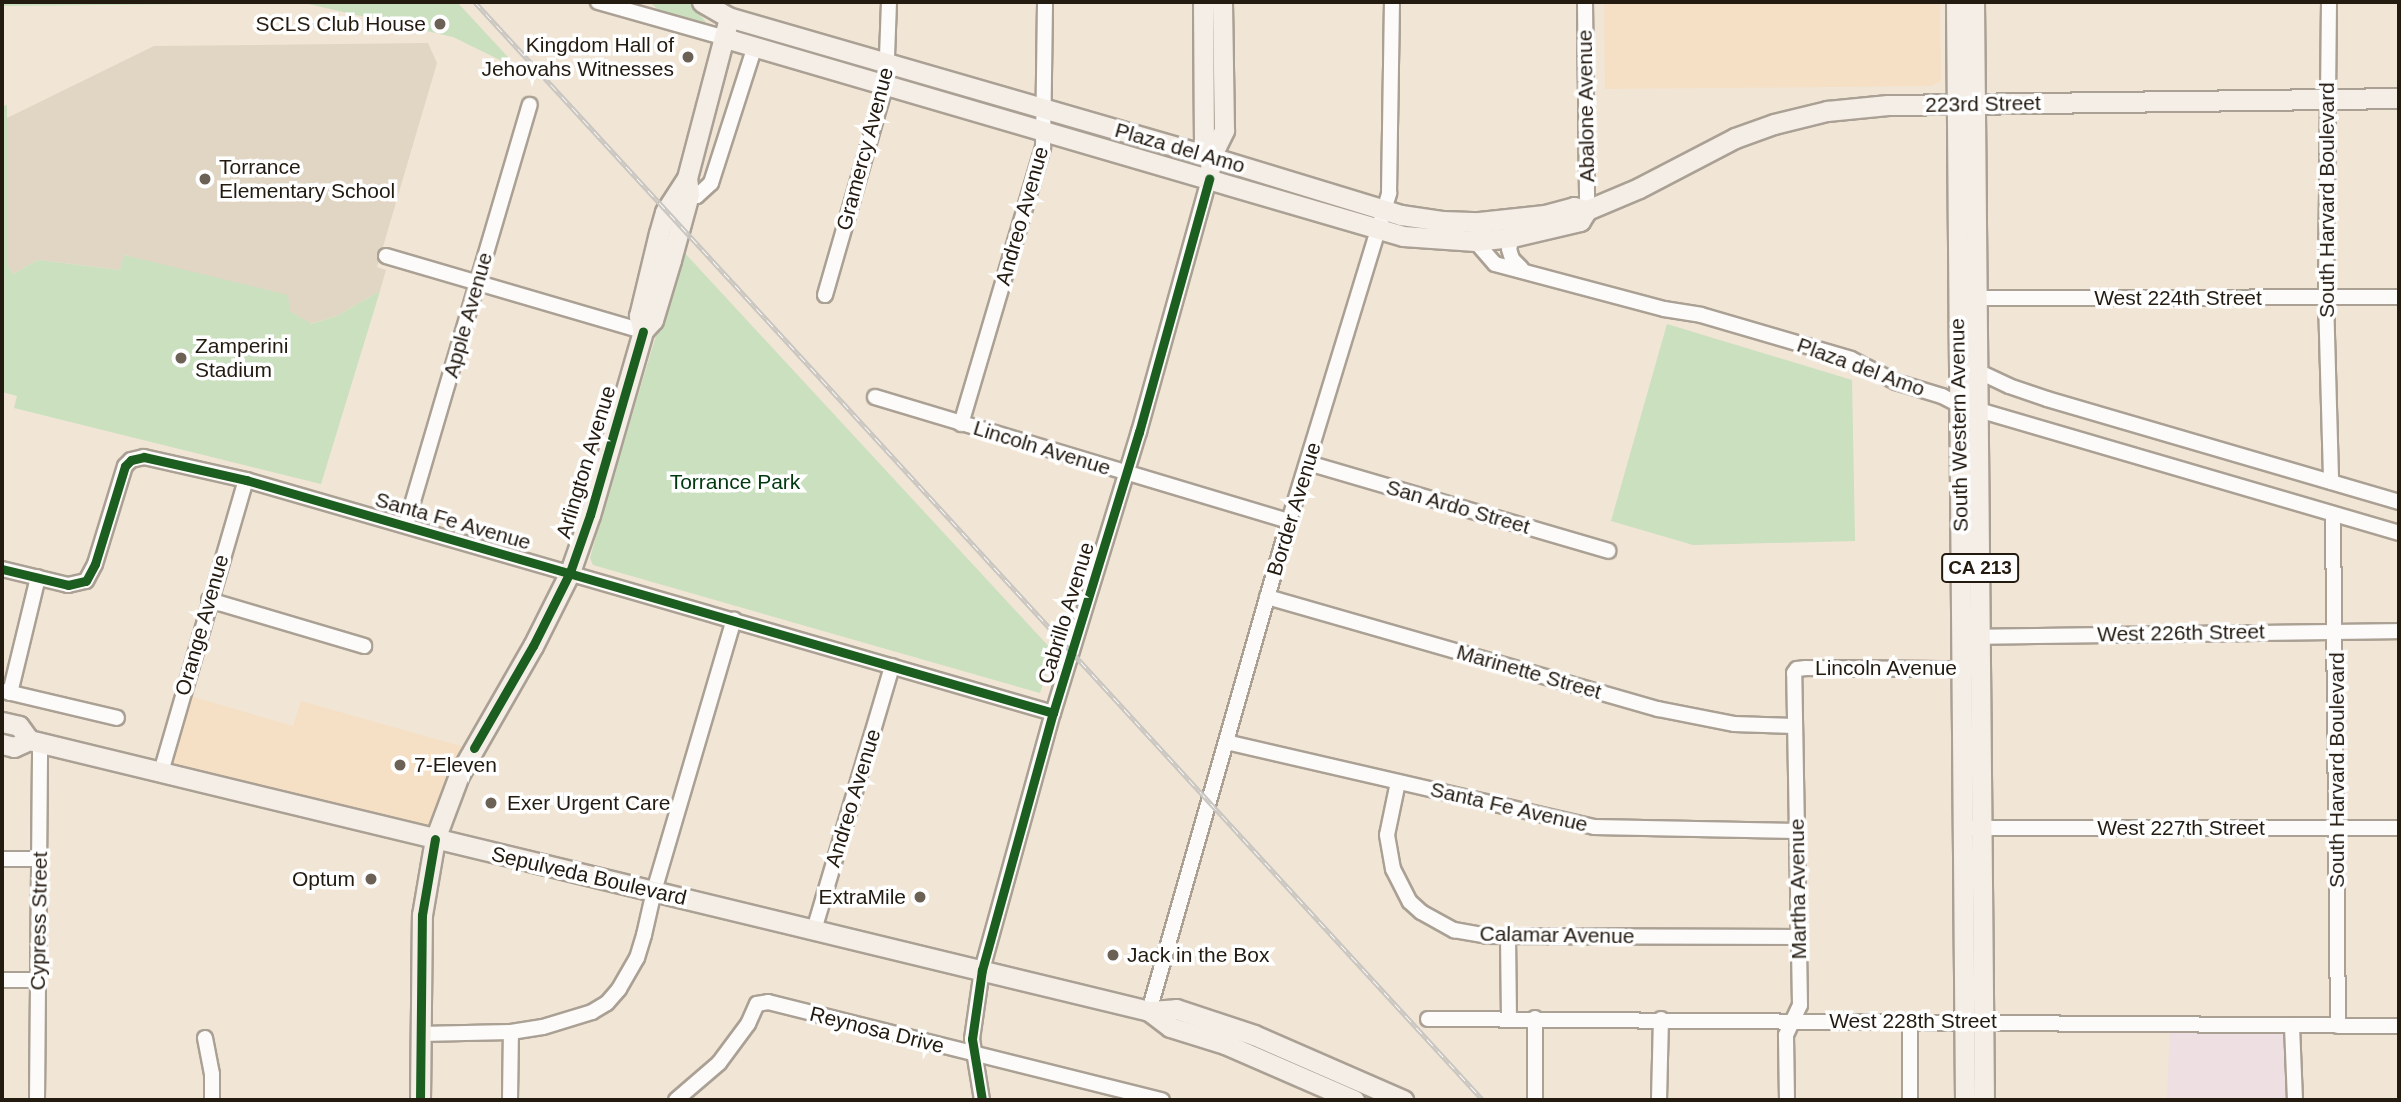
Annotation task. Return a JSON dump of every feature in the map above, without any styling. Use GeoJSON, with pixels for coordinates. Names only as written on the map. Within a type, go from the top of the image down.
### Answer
{"type":"FeatureCollection","features":[{"type":"Feature","properties":{"kind":"main road","name":"Plaza del Amo"},"geometry":{"type":"LineString","coordinates":[[702,2],[889,62],[1424,220],[1479,222],[1545,215],[1574,207],[1587,210],[1580,221],[1512,237],[1475,241],[1403,236],[725,38]]}},
{"type":"Feature","properties":{"kind":"main road","name":"Cabrillo Avenue"},"geometry":{"type":"LineString","coordinates":[[1203,2],[1204,141],[1211,157]]}},
{"type":"Feature","properties":{"kind":"main road","name":"Cabrillo Avenue"},"geometry":{"type":"LineString","coordinates":[[1209,179],[1211,157],[1224,130],[1222,2]]}},
{"type":"Feature","properties":{"kind":"main road","name":"South Western Avenue"},"geometry":{"type":"LineString","coordinates":[[1955,2],[1958,404],[1971,637]]}},
{"type":"Feature","properties":{"kind":"main road","name":"South Western Avenue"},"geometry":{"type":"LineString","coordinates":[[1968,1094],[1974,1021],[1971,637],[1979,410],[1974,2]]}},
{"type":"Feature","properties":{"kind":"main road","name":"Arlington Avenue"},"geometry":{"type":"LineString","coordinates":[[420,1100],[422,915],[435,839],[459,775],[524,663],[570,572],[590,515],[643,331],[639,316],[665,212],[688,186],[725,38],[728,10]]}},
{"type":"Feature","properties":{"kind":"main road","name":"223rd Street"},"geometry":{"type":"LineString","coordinates":[[1587,210],[1639,188],[1735,138],[1787,120],[1861,107],[2399,97]]}},
{"type":"Feature","properties":{"kind":"main road","name":"Sepulveda Boulevard"},"geometry":{"type":"LineString","coordinates":[[2,722],[19,726],[34,741]]}},
{"type":"Feature","properties":{"kind":"main road","name":"Sepulveda Boulevard"},"geometry":{"type":"LineString","coordinates":[[2,744],[14,747],[34,741],[1149,1011],[1176,1009],[1209,1019],[1319,1074],[1402,1100]]}},
{"type":"Feature","properties":{"kind":"main road","name":"South Western Avenue"},"geometry":{"type":"LineString","coordinates":[[1974,1021],[1984,1100]]}},
{"type":"Feature","properties":{"kind":"main road","name":"Sepulveda Boulevard"},"geometry":{"type":"LineString","coordinates":[[1319,1074],[1354,1100]]}},
{"type":"Feature","properties":{"kind":"street"},"geometry":{"type":"LineString","coordinates":[[598,2],[725,38]]}},
{"type":"Feature","properties":{"kind":"street"},"geometry":{"type":"LineString","coordinates":[[638,2],[654,18]]}},
{"type":"Feature","properties":{"kind":"street","name":"Gramercy Avenue"},"geometry":{"type":"LineString","coordinates":[[825,295],[886,84],[889,62],[889,2]]}},
{"type":"Feature","properties":{"kind":"street","name":"Andreo Avenue"},"geometry":{"type":"LineString","coordinates":[[961,424],[1046,133],[1045,2]]}},
{"type":"Feature","properties":{"kind":"street","name":"Border Avenue"},"geometry":{"type":"LineString","coordinates":[[1149,1011],[1289,521],[1389,193],[1392,166],[1392,2]]}},
{"type":"Feature","properties":{"kind":"street","name":"Abalone Avenue"},"geometry":{"type":"LineString","coordinates":[[1585,2],[1587,210]]}},
{"type":"Feature","properties":{"kind":"street","name":"South Harvard Boulevard"},"geometry":{"type":"LineString","coordinates":[[2329,2],[2326,299],[2331,482]]}},
{"type":"Feature","properties":{"kind":"street","name":"Arlington Avenue"},"geometry":{"type":"LineString","coordinates":[[688,186],[697,196],[711,183],[755,46]]}},
{"type":"Feature","properties":{"kind":"street","name":"Apple Avenue"},"geometry":{"type":"LineString","coordinates":[[406,525],[530,105]]}},
{"type":"Feature","properties":{"kind":"street","name":"Cabrillo Avenue"},"geometry":{"type":"LineString","coordinates":[[982,1100],[973,1054],[972,1024],[982,970],[1053,713],[1127,474],[1209,179]]}},
{"type":"Feature","properties":{"kind":"street"},"geometry":{"type":"LineString","coordinates":[[1512,237],[1509,243],[1511,259],[1521,268]]}},
{"type":"Feature","properties":{"kind":"street","name":"Plaza del Amo"},"geometry":{"type":"LineString","coordinates":[[1475,241],[1495,264],[1521,268],[1664,309],[1701,315],[1851,359],[1896,382],[1948,398],[1958,404],[2399,533]]}},
{"type":"Feature","properties":{"kind":"street"},"geometry":{"type":"LineString","coordinates":[[386,256],[643,331]]}},
{"type":"Feature","properties":{"kind":"street","name":"West 224th Street"},"geometry":{"type":"LineString","coordinates":[[1956,297],[2399,297]]}},
{"type":"Feature","properties":{"kind":"street"},"geometry":{"type":"LineString","coordinates":[[1957,362],[2009,386],[2047,399],[2399,502]]}},
{"type":"Feature","properties":{"kind":"street","name":"Lincoln Avenue"},"geometry":{"type":"LineString","coordinates":[[875,397],[1289,521]]}},
{"type":"Feature","properties":{"kind":"street","name":"Santa Fe Avenue"},"geometry":{"type":"LineString","coordinates":[[2,569],[68,585],[86,581],[92,574],[121,477],[131,460],[155,458],[246,480],[406,525],[1053,713]]}},
{"type":"Feature","properties":{"kind":"street","name":"San Ardo Street"},"geometry":{"type":"LineString","coordinates":[[1308,463],[1608,551]]}},
{"type":"Feature","properties":{"kind":"street","name":"Orange Avenue"},"geometry":{"type":"LineString","coordinates":[[161,772],[246,480]]}},
{"type":"Feature","properties":{"kind":"street","name":"South Harvard Boulevard"},"geometry":{"type":"LineString","coordinates":[[2333,515],[2338,1026]]}},
{"type":"Feature","properties":{"kind":"street"},"geometry":{"type":"LineString","coordinates":[[38,577],[6,692],[117,718]]}},
{"type":"Feature","properties":{"kind":"street","name":"Marinette Street"},"geometry":{"type":"LineString","coordinates":[[1267,597],[1697,718],[1794,726]]}},
{"type":"Feature","properties":{"kind":"street"},"geometry":{"type":"LineString","coordinates":[[209,600],[364,646]]}},
{"type":"Feature","properties":{"kind":"street"},"geometry":{"type":"LineString","coordinates":[[420,1034],[511,1032],[574,1019],[607,1003],[619,989],[637,958],[654,891],[734,620]]}},
{"type":"Feature","properties":{"kind":"street","name":"West 226th Street"},"geometry":{"type":"LineString","coordinates":[[1971,637],[2399,631]]}},
{"type":"Feature","properties":{"kind":"street","name":"Andreo Avenue"},"geometry":{"type":"LineString","coordinates":[[814,930],[892,666]]}},
{"type":"Feature","properties":{"kind":"street","name":"Lincoln Avenue"},"geometry":{"type":"LineString","coordinates":[[1794,673],[1797,669],[1806,668],[1971,669]]}},
{"type":"Feature","properties":{"kind":"street","name":"Martha Avenue"},"geometry":{"type":"LineString","coordinates":[[1787,1100],[1786,1035],[1800,1004],[1794,673]]}},
{"type":"Feature","properties":{"kind":"street","name":"Cypress Street"},"geometry":{"type":"LineString","coordinates":[[34,741],[40,859],[37,1100]]}},
{"type":"Feature","properties":{"kind":"street","name":"Santa Fe Avenue"},"geometry":{"type":"LineString","coordinates":[[1226,742],[1594,827],[1797,831]]}},
{"type":"Feature","properties":{"kind":"street","name":"Calamar Avenue"},"geometry":{"type":"LineString","coordinates":[[1398,782],[1387,835],[1388,852],[1400,887],[1410,902],[1436,922],[1454,930],[1472,935],[1508,937],[1798,937]]}},
{"type":"Feature","properties":{"kind":"street","name":"West 227th Street"},"geometry":{"type":"LineString","coordinates":[[1972,828],[2399,828]]}},
{"type":"Feature","properties":{"kind":"street"},"geometry":{"type":"LineString","coordinates":[[2,859],[40,859]]}},
{"type":"Feature","properties":{"kind":"street"},"geometry":{"type":"LineString","coordinates":[[1508,937],[1509,1018]]}},
{"type":"Feature","properties":{"kind":"street"},"geometry":{"type":"LineString","coordinates":[[2,980],[38,980]]}},
{"type":"Feature","properties":{"kind":"street","name":"Reynosa Drive"},"geometry":{"type":"LineString","coordinates":[[685,1099],[719,1063],[748,1024],[757,1004],[762,1003],[1162,1100]]}},
{"type":"Feature","properties":{"kind":"street"},"geometry":{"type":"LineString","coordinates":[[1535,1018],[1535,1100]]}},
{"type":"Feature","properties":{"kind":"street","name":"West 228th Street"},"geometry":{"type":"LineString","coordinates":[[1427,1019],[2399,1026]]}},
{"type":"Feature","properties":{"kind":"street"},"geometry":{"type":"LineString","coordinates":[[1659,1100],[1661,1019]]}},
{"type":"Feature","properties":{"kind":"street"},"geometry":{"type":"LineString","coordinates":[[1909,1021],[1910,1100]]}},
{"type":"Feature","properties":{"kind":"street"},"geometry":{"type":"LineString","coordinates":[[2292,1026],[2295,1100]]}},
{"type":"Feature","properties":{"kind":"street"},"geometry":{"type":"LineString","coordinates":[[510,1100],[511,1032]]}},
{"type":"Feature","properties":{"kind":"street"},"geometry":{"type":"LineString","coordinates":[[205,1038],[212,1074],[212,1100]]}},
{"type":"Feature","properties":{"kind":"shaded area"},"geometry":{"type":"Polygon","coordinates":[[[1604,2],[1940,2],[1941,81],[1932,86],[1605,89],[1604,2]]]}},
{"type":"Feature","properties":{"kind":"shaded area","name":"Torrance Elementary School"},"geometry":{"type":"Polygon","coordinates":[[[428,43],[437,63],[377,267],[386,270],[380,291],[337,316],[310,324],[290,311],[125,255],[120,270],[38,260],[13,274],[7,264],[7,118],[154,46],[428,43]]]}},
{"type":"Feature","properties":{"kind":"shaded area"},"geometry":{"type":"Polygon","coordinates":[[[183,694],[293,726],[301,701],[471,749],[434,836],[162,768],[183,694]]]}},
{"type":"Feature","properties":{"kind":"shaded area"},"geometry":{"type":"Polygon","coordinates":[[[2170,1026],[2291,1027],[2294,1100],[2167,1100],[2170,1026]]]}},
{"type":"Feature","properties":{"kind":"green space"},"geometry":{"type":"Polygon","coordinates":[[[2,2],[457,2],[508,57],[504,62],[453,37],[304,3],[2,6],[2,2]]]}},
{"type":"Feature","properties":{"kind":"green space"},"geometry":{"type":"Polygon","coordinates":[[[650,2],[690,2],[706,22],[702,25],[660,12],[650,2]]]}},
{"type":"Feature","properties":{"kind":"green space"},"geometry":{"type":"Polygon","coordinates":[[[899,75],[1033,115],[1034,117],[898,81],[899,75]]]}},
{"type":"Feature","properties":{"kind":"green space","name":"Zamperini Stadium"},"geometry":{"type":"Polygon","coordinates":[[[7,105],[7,264],[13,274],[38,260],[120,270],[124,255],[288,295],[290,311],[311,324],[337,316],[380,291],[321,484],[14,408],[17,396],[2,392],[2,106],[7,105]]]}},
{"type":"Feature","properties":{"kind":"green space"},"geometry":{"type":"Polygon","coordinates":[[[1059,123],[1189,161],[1190,165],[1059,128],[1059,123]]]}},
{"type":"Feature","properties":{"kind":"green space","name":"Torrance Park"},"geometry":{"type":"Polygon","coordinates":[[[682,250],[1053,651],[1040,693],[593,565],[590,558],[605,504],[682,250]]]}},
{"type":"Feature","properties":{"kind":"green space"},"geometry":{"type":"Polygon","coordinates":[[[1667,324],[1852,380],[1855,541],[1693,545],[1611,521],[1667,324]]]}},
{"type":"Feature","properties":{"kind":"railway"},"geometry":{"type":"LineString","coordinates":[[475,2],[1483,1100]]}},
{"type":"Feature","properties":{"kind":"cycle path"},"geometry":{"type":"LineString","coordinates":[[982,1100],[972,1039],[982,970],[1053,713],[1139,432],[1209,179]]}},
{"type":"Feature","properties":{"kind":"cycle path"},"geometry":{"type":"LineString","coordinates":[[474,748],[533,646],[570,572],[590,515],[643,331]]}},
{"type":"Feature","properties":{"kind":"cycle path"},"geometry":{"type":"LineString","coordinates":[[2,569],[68,585],[86,581],[95,564],[125,466],[131,460],[144,457],[246,480],[1053,713]]}},
{"type":"Feature","properties":{"kind":"cycle path"},"geometry":{"type":"LineString","coordinates":[[420,1100],[422,915],[435,839]]}},
{"type":"Feature","properties":{"kind":"place","name":"SCLS Club House"},"geometry":{"type":"Point","coordinates":[440,24]}},
{"type":"Feature","properties":{"kind":"place","name":"Kingdom Hall of Jehovahs Witnesses"},"geometry":{"type":"Point","coordinates":[688,57]}},
{"type":"Feature","properties":{"kind":"place","name":"Torrance Elementary School"},"geometry":{"type":"Point","coordinates":[205,179]}},
{"type":"Feature","properties":{"kind":"place","name":"Zamperini Stadium"},"geometry":{"type":"Point","coordinates":[181,358]}},
{"type":"Feature","properties":{"kind":"place","name":"7-Eleven"},"geometry":{"type":"Point","coordinates":[400,765]}},
{"type":"Feature","properties":{"kind":"place","name":"Exer Urgent Care"},"geometry":{"type":"Point","coordinates":[491,803]}},
{"type":"Feature","properties":{"kind":"place","name":"Optum"},"geometry":{"type":"Point","coordinates":[371,879]}},
{"type":"Feature","properties":{"kind":"place","name":"ExtraMile"},"geometry":{"type":"Point","coordinates":[920,897]}},
{"type":"Feature","properties":{"kind":"place","name":"Jack in the Box"},"geometry":{"type":"Point","coordinates":[1113,955]}}]}
